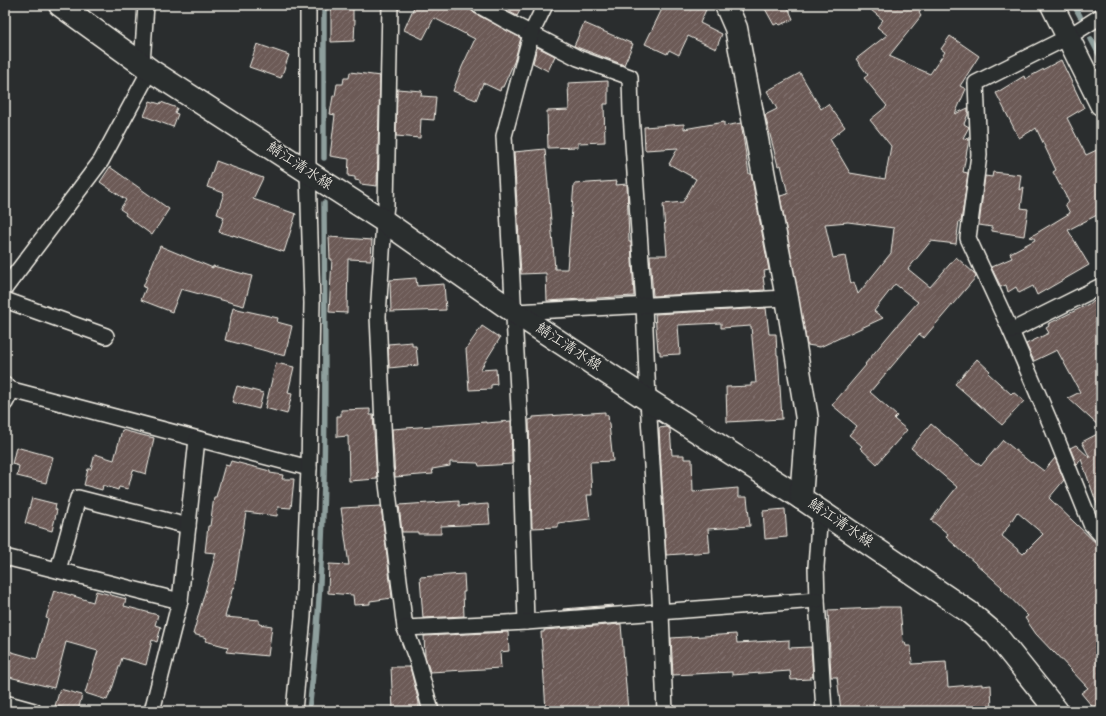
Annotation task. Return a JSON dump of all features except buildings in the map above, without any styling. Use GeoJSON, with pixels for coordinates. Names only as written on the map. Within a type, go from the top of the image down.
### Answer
{"type":"FeatureCollection","features":[{"type":"Feature","properties":{"kind":"main road","name":"鯖江清水線"},"geometry":{"type":"LineString","coordinates":[[60,5],[146,67],[384,221],[514,312],[648,400],[802,498],[969,612],[996,635],[1057,711]]}},
{"type":"Feature","properties":{"kind":"main road"},"geometry":{"type":"LineString","coordinates":[[726,5],[736,28],[787,298],[807,419],[802,498]]}},
{"type":"Feature","properties":{"kind":"main road"},"geometry":{"type":"LineString","coordinates":[[1052,5],[1101,104]]}},
{"type":"Feature","properties":{"kind":"street"},"geometry":{"type":"LineString","coordinates":[[5,288],[101,161],[146,67],[146,5]]}},
{"type":"Feature","properties":{"kind":"street"},"geometry":{"type":"LineString","coordinates":[[294,711],[303,617],[309,468],[312,304],[308,173],[308,5]]}},
{"type":"Feature","properties":{"kind":"street"},"geometry":{"type":"LineString","coordinates":[[390,5],[386,205],[378,316],[383,434],[385,468],[405,628],[417,660],[431,711]]}},
{"type":"Feature","properties":{"kind":"street"},"geometry":{"type":"LineString","coordinates":[[478,5],[578,58],[630,77],[631,114],[644,305],[665,711]]}},
{"type":"Feature","properties":{"kind":"street"},"geometry":{"type":"LineString","coordinates":[[526,622],[520,426],[504,136],[531,34],[545,5]]}},
{"type":"Feature","properties":{"kind":"street"},"geometry":{"type":"LineString","coordinates":[[1101,16],[1068,37],[976,83],[980,155],[968,238],[1012,331],[1091,524],[1101,535]]}},
{"type":"Feature","properties":{"kind":"street"},"geometry":{"type":"LineString","coordinates":[[1012,331],[1101,286]]}},
{"type":"Feature","properties":{"kind":"street"},"geometry":{"type":"LineString","coordinates":[[514,312],[787,298]]}},
{"type":"Feature","properties":{"kind":"street"},"geometry":{"type":"LineString","coordinates":[[5,300],[106,336]]}},
{"type":"Feature","properties":{"kind":"street"},"geometry":{"type":"LineString","coordinates":[[7,393],[309,468]]}},
{"type":"Feature","properties":{"kind":"street"},"geometry":{"type":"LineString","coordinates":[[152,711],[180,602],[197,439]]}},
{"type":"Feature","properties":{"kind":"street"},"geometry":{"type":"LineString","coordinates":[[58,570],[78,498],[188,526]]}},
{"type":"Feature","properties":{"kind":"street"},"geometry":{"type":"LineString","coordinates":[[820,510],[816,567],[824,711]]}},
{"type":"Feature","properties":{"kind":"street"},"geometry":{"type":"LineString","coordinates":[[5,557],[180,602]]}},
{"type":"Feature","properties":{"kind":"street"},"geometry":{"type":"LineString","coordinates":[[405,628],[661,613],[817,600]]}},
{"type":"Feature","properties":{"kind":"street"},"geometry":{"type":"LineString","coordinates":[[5,703],[34,711]]}},
{"type":"Feature","properties":{"kind":"waterway"},"geometry":{"type":"LineString","coordinates":[[324,5],[324,158]]}},
{"type":"Feature","properties":{"kind":"waterway"},"geometry":{"type":"LineString","coordinates":[[1074,5],[1080,16]]}},
{"type":"Feature","properties":{"kind":"waterway"},"geometry":{"type":"LineString","coordinates":[[1091,39],[1101,58]]}},
{"type":"Feature","properties":{"kind":"waterway"},"geometry":{"type":"LineString","coordinates":[[309,711],[320,585],[323,521],[325,394],[324,203]]}}]}
